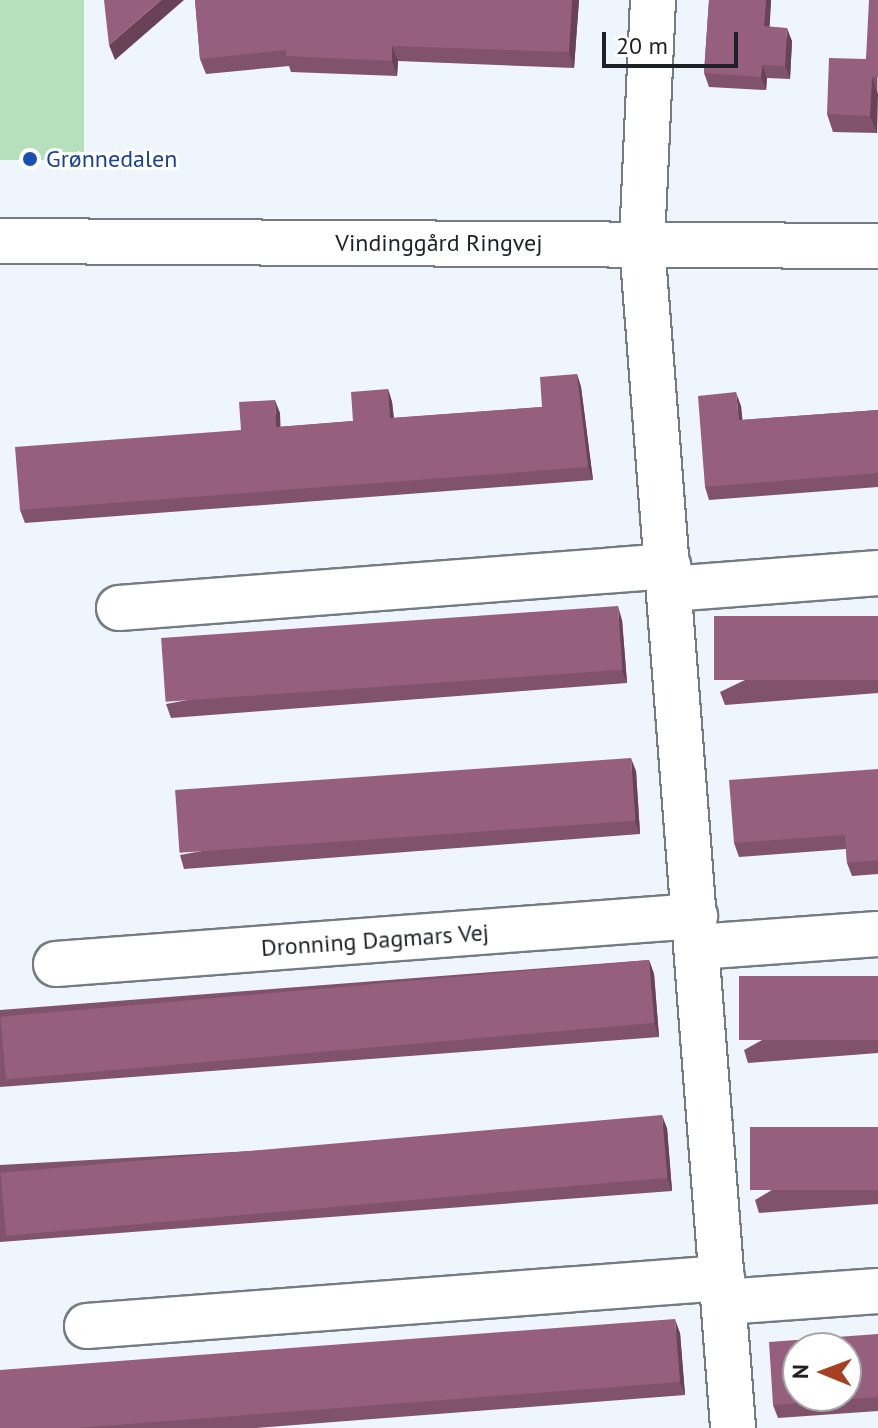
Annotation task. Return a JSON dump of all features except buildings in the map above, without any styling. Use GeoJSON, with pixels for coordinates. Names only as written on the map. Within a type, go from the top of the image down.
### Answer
{"type":"FeatureCollection","features":[{"type":"Feature","properties":{"kind":"street"},"geometry":{"type":"LineString","coordinates":[[653,0],[642,244],[733,1428]]}},
{"type":"Feature","properties":{"kind":"street","name":"Vindinggård Ringvej"},"geometry":{"type":"LineString","coordinates":[[0,241],[878,246]]}},
{"type":"Feature","properties":{"kind":"street"},"geometry":{"type":"LineString","coordinates":[[119,608],[669,578],[878,573]]}},
{"type":"Feature","properties":{"kind":"street","name":"Dronning Dagmars Vej"},"geometry":{"type":"LineString","coordinates":[[56,964],[696,932],[878,934]]}},
{"type":"Feature","properties":{"kind":"street"},"geometry":{"type":"LineString","coordinates":[[87,1326],[723,1290],[878,1291]]}},
{"type":"Feature","properties":{"kind":"green space"},"geometry":{"type":"Polygon","coordinates":[[[0,0],[84,0],[84,160],[0,160],[0,0]]]}},
{"type":"Feature","properties":{"kind":"place","name":"Grønnedalen"},"geometry":{"type":"Point","coordinates":[30,159]}}]}
